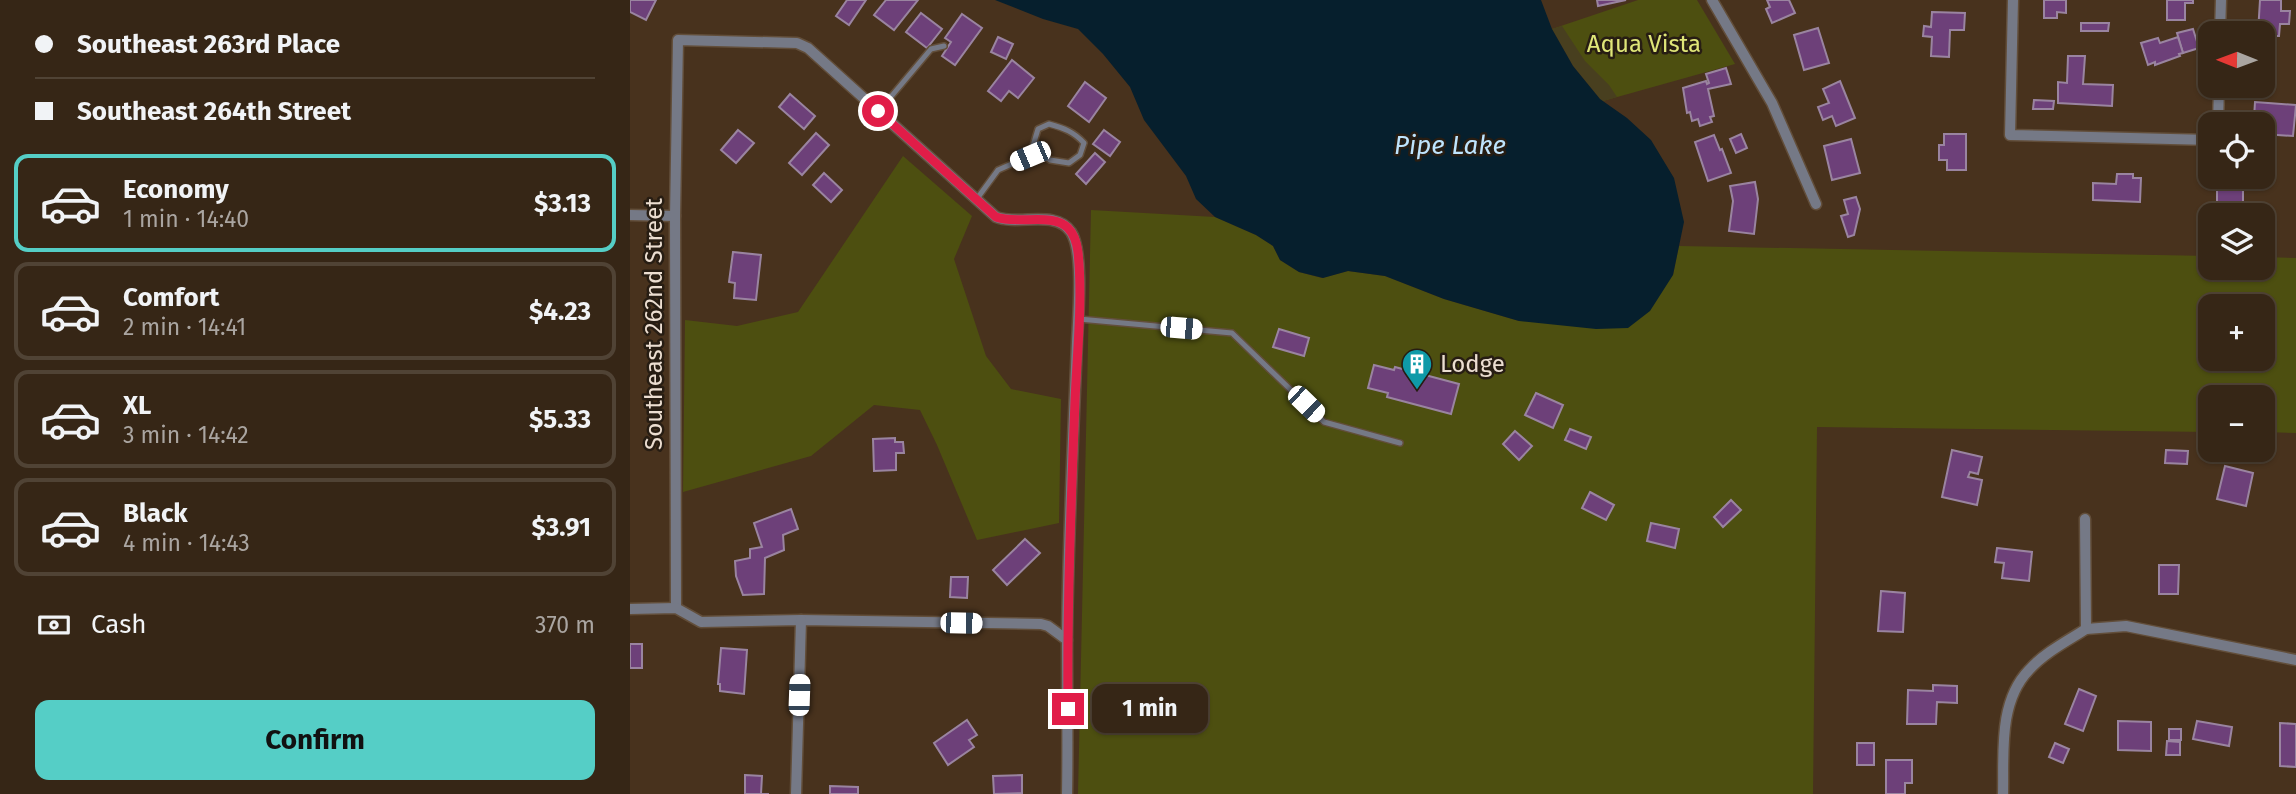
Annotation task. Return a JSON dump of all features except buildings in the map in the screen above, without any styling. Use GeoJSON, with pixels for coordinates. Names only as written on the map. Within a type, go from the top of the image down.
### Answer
{"type":"FeatureCollection","features":[{"type":"Feature","properties":{"kind":"street"},"geometry":{"type":"LineString","coordinates":[[1712,0],[1773,103],[1816,204]]}},
{"type":"Feature","properties":{"kind":"street"},"geometry":{"type":"LineString","coordinates":[[2013,0],[2010,135],[2198,140]]}},
{"type":"Feature","properties":{"kind":"street"},"geometry":{"type":"LineString","coordinates":[[2220,21],[2221,0]]}},
{"type":"Feature","properties":{"kind":"street","name":"Southeast 262nd Street"},"geometry":{"type":"LineString","coordinates":[[676,608],[675,216],[678,40],[797,43],[808,48],[878,111]]}},
{"type":"Feature","properties":{"kind":"street"},"geometry":{"type":"LineString","coordinates":[[878,111],[996,217],[1062,223],[1068,227],[1075,239],[1078,251],[1078,319],[1067,640],[1067,794]]}},
{"type":"Feature","properties":{"kind":"street"},"geometry":{"type":"LineString","coordinates":[[630,215],[675,216]]}},
{"type":"Feature","properties":{"kind":"street"},"geometry":{"type":"LineString","coordinates":[[2085,519],[2086,629]]}},
{"type":"Feature","properties":{"kind":"street"},"geometry":{"type":"LineString","coordinates":[[630,609],[676,608],[701,622],[801,620],[1041,624],[1067,640]]}},
{"type":"Feature","properties":{"kind":"street"},"geometry":{"type":"LineString","coordinates":[[796,794],[801,620]]}},
{"type":"Feature","properties":{"kind":"street"},"geometry":{"type":"LineString","coordinates":[[2003,794],[2005,721],[2016,689],[2028,670],[2086,629],[2126,626],[2296,660]]}},
{"type":"Feature","properties":{"kind":"lane"},"geometry":{"type":"LineString","coordinates":[[878,111],[931,49],[944,46]]}},
{"type":"Feature","properties":{"kind":"lane"},"geometry":{"type":"LineString","coordinates":[[976,200],[998,170],[1030,156],[1032,148],[1038,129],[1049,124],[1065,128],[1084,143],[1080,155],[1069,163],[1050,160],[1032,148]]}},
{"type":"Feature","properties":{"kind":"lane"},"geometry":{"type":"LineString","coordinates":[[1078,319],[1232,332],[1324,422],[1400,443]]}},
{"type":"Feature","properties":{"kind":"green space","name":"Aqua Vista"},"geometry":{"type":"Polygon","coordinates":[[[1638,0],[1697,0],[1735,64],[1603,101],[1552,29],[1638,0]]]}},
{"type":"Feature","properties":{"kind":"green space"},"geometry":{"type":"Polygon","coordinates":[[[903,156],[972,216],[954,259],[986,356],[1011,389],[1061,399],[1059,523],[977,540],[920,410],[874,405],[811,456],[683,492],[685,320],[737,326],[798,312],[903,156]]]}},
{"type":"Feature","properties":{"kind":"green space"},"geometry":{"type":"Polygon","coordinates":[[[1091,210],[1215,217],[1256,235],[1273,246],[1280,260],[1299,272],[1322,278],[1348,271],[1385,276],[1444,299],[1519,321],[1673,275],[1679,246],[2198,256],[2198,280],[2275,280],[2275,257],[2296,258],[2296,433],[2275,432],[2275,385],[2198,385],[2198,432],[1817,427],[1813,794],[1078,794],[1091,210]]]}},
{"type":"Feature","properties":{"kind":"sand"},"geometry":{"type":"Polygon","coordinates":[[[1562,26],[1585,61],[1617,97],[1603,101],[1600,99],[1573,66],[1552,29],[1562,26]]]}},
{"type":"Feature","properties":{"kind":"water","name":"Pipe Lake"},"geometry":{"type":"Polygon","coordinates":[[[995,0],[1541,0],[1552,29],[1573,66],[1600,99],[1627,118],[1651,140],[1674,178],[1684,222],[1673,275],[1650,311],[1628,328],[1596,329],[1519,321],[1444,299],[1385,276],[1348,271],[1323,278],[1299,272],[1280,260],[1273,246],[1256,235],[1215,217],[1196,199],[1186,176],[1144,120],[1130,87],[1078,29],[1043,19],[995,0]]]}},
{"type":"Feature","properties":{"kind":"place","name":"Lodge"},"geometry":{"type":"Point","coordinates":[1417,391]}},
{"type":"Feature","properties":{"kind":"route"},"geometry":{"type":"LineString","coordinates":[[878,111],[996,217],[1010,221],[1048,220],[1062,223],[1068,227],[1075,239],[1078,251],[1078,319],[1067,640],[1068,709]]}}]}
